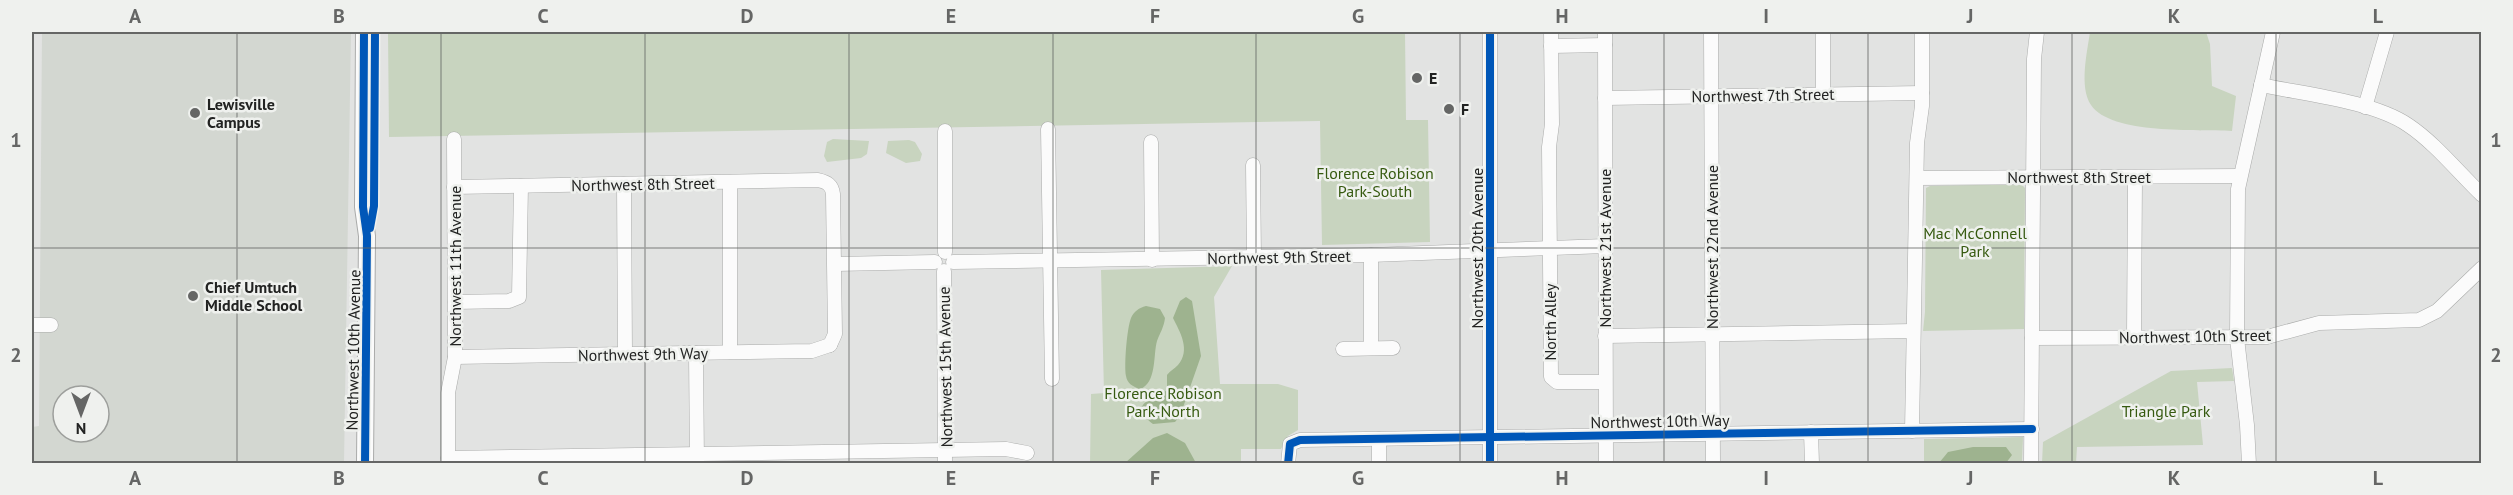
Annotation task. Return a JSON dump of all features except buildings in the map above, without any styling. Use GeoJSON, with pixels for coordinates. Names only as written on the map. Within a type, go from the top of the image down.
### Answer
{"type":"FeatureCollection","features":[{"type":"Feature","properties":{"kind":"main road","name":"Northwest 10th Avenue"},"geometry":{"type":"LineString","coordinates":[[364,32],[363,207],[367,237],[365,464]]}},
{"type":"Feature","properties":{"kind":"main road","name":"Northwest 10th Avenue"},"geometry":{"type":"LineString","coordinates":[[367,237],[374,206],[375,32]]}},
{"type":"Feature","properties":{"kind":"street","name":"Northwest 20th Avenue"},"geometry":{"type":"LineString","coordinates":[[1490,32],[1490,464]]}},
{"type":"Feature","properties":{"kind":"street"},"geometry":{"type":"LineString","coordinates":[[1550,247],[1551,32]]}},
{"type":"Feature","properties":{"kind":"street","name":"Northwest 22nd Avenue"},"geometry":{"type":"LineString","coordinates":[[1711,32],[1713,464]]}},
{"type":"Feature","properties":{"kind":"street"},"geometry":{"type":"LineString","coordinates":[[1823,32],[1823,94]]}},
{"type":"Feature","properties":{"kind":"street"},"geometry":{"type":"LineString","coordinates":[[1912,431],[1922,32]]}},
{"type":"Feature","properties":{"kind":"street"},"geometry":{"type":"LineString","coordinates":[[2031,464],[2034,59],[2037,32]]}},
{"type":"Feature","properties":{"kind":"street"},"geometry":{"type":"LineString","coordinates":[[2249,464],[2237,338],[2236,260],[2240,176],[2273,32]]}},
{"type":"Feature","properties":{"kind":"street"},"geometry":{"type":"LineString","coordinates":[[2365,107],[2386,32]]}},
{"type":"Feature","properties":{"kind":"street"},"geometry":{"type":"LineString","coordinates":[[1551,46],[1605,38]]}},
{"type":"Feature","properties":{"kind":"street","name":"Northwest 21st Avenue"},"geometry":{"type":"LineString","coordinates":[[1605,38],[1606,464]]}},
{"type":"Feature","properties":{"kind":"street"},"geometry":{"type":"LineString","coordinates":[[2261,85],[2365,107],[2408,125],[2481,195]]}},
{"type":"Feature","properties":{"kind":"street","name":"Northwest 7th Street"},"geometry":{"type":"LineString","coordinates":[[1605,98],[1922,93]]}},
{"type":"Feature","properties":{"kind":"street"},"geometry":{"type":"LineString","coordinates":[[1048,129],[1052,379]]}},
{"type":"Feature","properties":{"kind":"street","name":"Northwest 15th Avenue"},"geometry":{"type":"LineString","coordinates":[[945,131],[946,457]]}},
{"type":"Feature","properties":{"kind":"street","name":"Northwest 11th Avenue"},"geometry":{"type":"LineString","coordinates":[[448,461],[449,388],[455,357],[454,139]]}},
{"type":"Feature","properties":{"kind":"street"},"geometry":{"type":"LineString","coordinates":[[1151,142],[1152,260]]}},
{"type":"Feature","properties":{"kind":"street"},"geometry":{"type":"LineString","coordinates":[[1252,165],[1254,258]]}},
{"type":"Feature","properties":{"kind":"street","name":"Northwest 8th Street"},"geometry":{"type":"LineString","coordinates":[[1917,178],[2240,176]]}},
{"type":"Feature","properties":{"kind":"street"},"geometry":{"type":"LineString","coordinates":[[2134,338],[2135,177]]}},
{"type":"Feature","properties":{"kind":"street","name":"Northwest 8th Street"},"geometry":{"type":"LineString","coordinates":[[454,187],[818,180],[830,186],[833,194],[835,264]]}},
{"type":"Feature","properties":{"kind":"street"},"geometry":{"type":"LineString","coordinates":[[730,182],[730,352]]}},
{"type":"Feature","properties":{"kind":"street"},"geometry":{"type":"LineString","coordinates":[[624,184],[625,354]]}},
{"type":"Feature","properties":{"kind":"street"},"geometry":{"type":"LineString","coordinates":[[455,302],[509,301],[519,297],[521,186]]}},
{"type":"Feature","properties":{"kind":"street","name":"Northwest 9th Street"},"geometry":{"type":"LineString","coordinates":[[835,264],[1254,258],[1605,246]]}},
{"type":"Feature","properties":{"kind":"street","name":"North Alley"},"geometry":{"type":"LineString","coordinates":[[1550,247],[1551,377],[1557,382],[1605,382]]}},
{"type":"Feature","properties":{"kind":"street"},"geometry":{"type":"LineString","coordinates":[[1371,255],[1371,348]]}},
{"type":"Feature","properties":{"kind":"street","name":"Northwest 9th Way"},"geometry":{"type":"LineString","coordinates":[[455,357],[812,351],[832,347],[835,334],[835,264]]}},
{"type":"Feature","properties":{"kind":"street","name":"Northwest 10th Street"},"geometry":{"type":"LineString","coordinates":[[2032,338],[2237,338],[2276,335],[2319,323],[2426,318],[2481,268]]}},
{"type":"Feature","properties":{"kind":"street"},"geometry":{"type":"LineString","coordinates":[[32,326],[51,326]]}},
{"type":"Feature","properties":{"kind":"street"},"geometry":{"type":"LineString","coordinates":[[1605,336],[1913,331]]}},
{"type":"Feature","properties":{"kind":"street"},"geometry":{"type":"LineString","coordinates":[[1343,349],[1393,348]]}},
{"type":"Feature","properties":{"kind":"street"},"geometry":{"type":"LineString","coordinates":[[696,353],[697,459]]}},
{"type":"Feature","properties":{"kind":"street","name":"Northwest 10th Way"},"geometry":{"type":"LineString","coordinates":[[1288,464],[1290,444],[1300,440],[2032,429]]}},
{"type":"Feature","properties":{"kind":"street"},"geometry":{"type":"LineString","coordinates":[[1811,432],[1812,464]]}},
{"type":"Feature","properties":{"kind":"street"},"geometry":{"type":"LineString","coordinates":[[1378,439],[1379,464]]}},
{"type":"Feature","properties":{"kind":"street"},"geometry":{"type":"LineString","coordinates":[[448,461],[946,457],[1006,449],[1027,453]]}},
{"type":"Feature","properties":{"kind":"shaded area"},"geometry":{"type":"Polygon","coordinates":[[[42,32],[351,32],[344,463],[32,463],[32,427],[39,426],[42,32]]]}},
{"type":"Feature","properties":{"kind":"shaded area"},"geometry":{"type":"Polygon","coordinates":[[[1186,297],[1192,301],[1201,356],[1180,416],[1175,422],[1153,424],[1145,417],[1142,406],[1167,390],[1167,375],[1182,359],[1183,341],[1173,318],[1180,301],[1186,297]]]}},
{"type":"Feature","properties":{"kind":"shaded area"},"geometry":{"type":"Polygon","coordinates":[[[1146,306],[1160,309],[1165,318],[1157,341],[1152,375],[1145,386],[1140,389],[1131,384],[1127,378],[1126,347],[1131,318],[1137,310],[1146,306]]]}},
{"type":"Feature","properties":{"kind":"shaded area"},"geometry":{"type":"Polygon","coordinates":[[[1167,433],[1185,443],[1196,463],[1125,463],[1153,438],[1167,433]]]}},
{"type":"Feature","properties":{"kind":"shaded area"},"geometry":{"type":"Polygon","coordinates":[[[1973,447],[2006,447],[2012,455],[2006,463],[1939,463],[1948,452],[1973,447]]]}},
{"type":"Feature","properties":{"kind":"green space","name":"Florence Robison Park-South"},"geometry":{"type":"Polygon","coordinates":[[[388,32],[1405,32],[1406,120],[1428,120],[1430,242],[1322,245],[1320,121],[389,137],[388,32]]]}},
{"type":"Feature","properties":{"kind":"green space"},"geometry":{"type":"Polygon","coordinates":[[[2090,32],[2206,32],[2210,44],[2212,86],[2236,96],[2232,131],[2135,126],[2101,115],[2091,105],[2085,89],[2090,32]]]}},
{"type":"Feature","properties":{"kind":"green space"},"geometry":{"type":"Polygon","coordinates":[[[833,139],[869,141],[867,154],[861,158],[827,162],[824,156],[827,142],[833,139]]]}},
{"type":"Feature","properties":{"kind":"green space"},"geometry":{"type":"Polygon","coordinates":[[[888,141],[915,142],[922,154],[920,161],[906,163],[886,153],[888,141]]]}},
{"type":"Feature","properties":{"kind":"green space","name":"Mac McConnell Park"},"geometry":{"type":"Polygon","coordinates":[[[2021,184],[2025,188],[2024,329],[1923,331],[1926,188],[1930,186],[2021,184]]]}},
{"type":"Feature","properties":{"kind":"green space","name":"Florence Robison Park-North"},"geometry":{"type":"Polygon","coordinates":[[[1232,266],[1214,297],[1220,384],[1278,384],[1298,390],[1298,430],[1288,436],[1281,449],[1241,449],[1241,463],[1090,464],[1091,394],[1104,393],[1101,270],[1232,266]]]}},
{"type":"Feature","properties":{"kind":"green space","name":"Triangle Park"},"geometry":{"type":"Polygon","coordinates":[[[2232,368],[2234,381],[2197,382],[2203,445],[2077,447],[2076,463],[2042,463],[2043,442],[2171,371],[2232,368]]]}},
{"type":"Feature","properties":{"kind":"green space"},"geometry":{"type":"Polygon","coordinates":[[[2023,437],[2022,463],[1924,463],[1924,439],[2023,437]]]}},
{"type":"Feature","properties":{"kind":"cycle path"},"geometry":{"type":"LineString","coordinates":[[364,32],[363,207],[367,236],[365,464]]}},
{"type":"Feature","properties":{"kind":"cycle path"},"geometry":{"type":"LineString","coordinates":[[370,228],[374,206],[375,32]]}},
{"type":"Feature","properties":{"kind":"cycle path"},"geometry":{"type":"LineString","coordinates":[[1490,32],[1490,464]]}},
{"type":"Feature","properties":{"kind":"cycle path"},"geometry":{"type":"LineString","coordinates":[[1288,464],[1290,444],[1300,440],[2032,429]]}},
{"type":"Feature","properties":{"kind":"place","name":"E"},"geometry":{"type":"Point","coordinates":[1417,78]}},
{"type":"Feature","properties":{"kind":"place","name":"F"},"geometry":{"type":"Point","coordinates":[1449,109]}},
{"type":"Feature","properties":{"kind":"place","name":"Lewisville Campus"},"geometry":{"type":"Point","coordinates":[195,113]}},
{"type":"Feature","properties":{"kind":"place","name":"Chief Umtuch Middle School"},"geometry":{"type":"Point","coordinates":[193,296]}}]}
